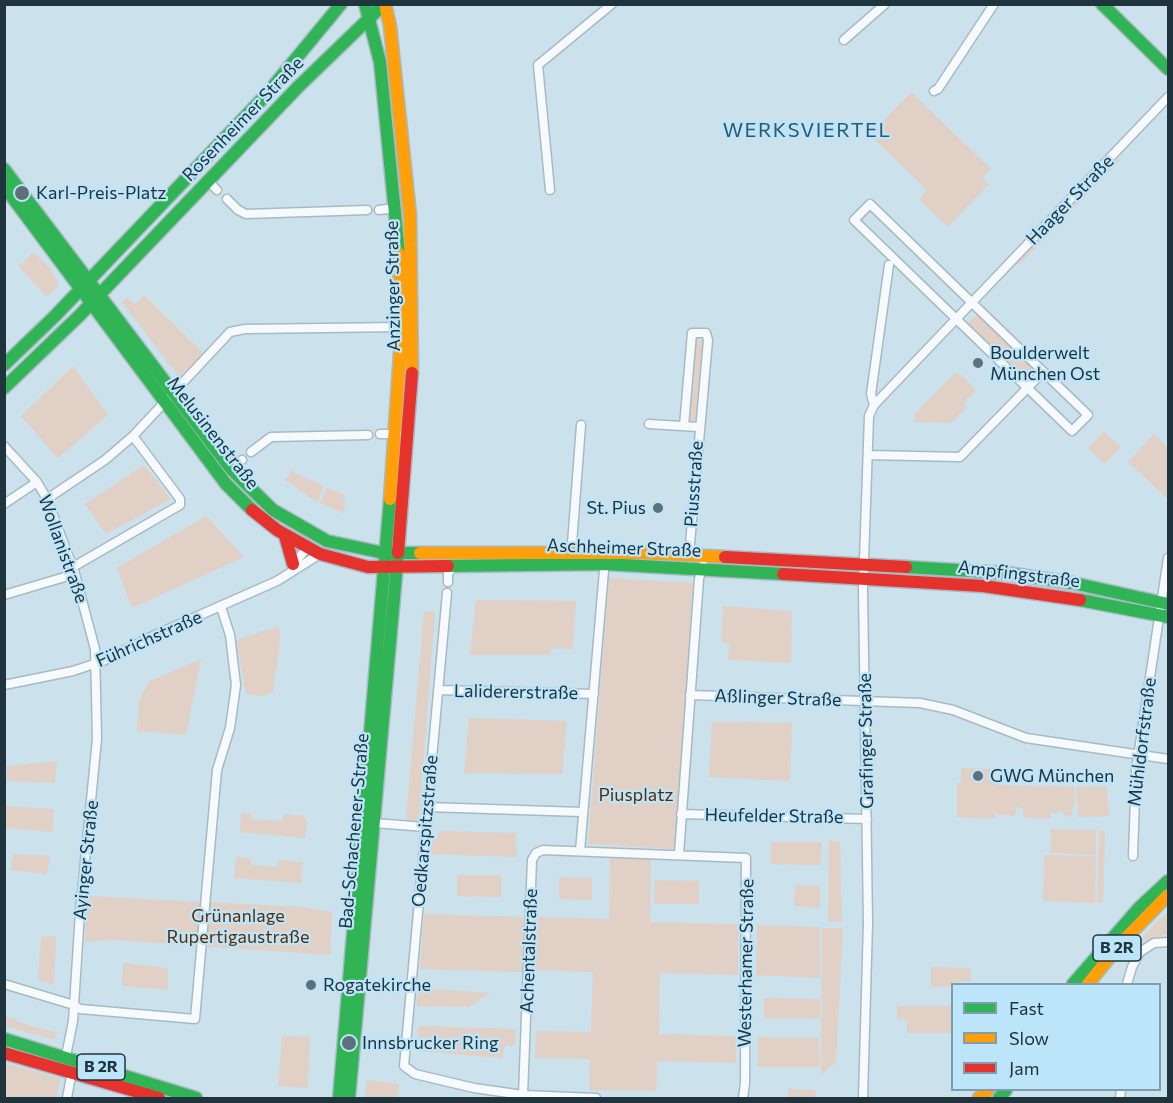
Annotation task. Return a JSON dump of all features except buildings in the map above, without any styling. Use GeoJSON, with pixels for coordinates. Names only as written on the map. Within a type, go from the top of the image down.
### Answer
{"type":"FeatureCollection","features":[{"type":"Feature","properties":{"kind":"main road","name":"Rosenheimer Straße"},"geometry":{"type":"LineString","coordinates":[[4,365],[84,285],[282,78],[341,4]]}},
{"type":"Feature","properties":{"kind":"main road","name":"Anzinger Straße"},"geometry":{"type":"LineString","coordinates":[[365,4],[380,62],[396,208],[401,327],[389,567]]}},
{"type":"Feature","properties":{"kind":"main road","name":"Rosenheimer Straße"},"geometry":{"type":"LineString","coordinates":[[4,388],[95,300],[298,87],[385,4]]}},
{"type":"Feature","properties":{"kind":"main road","name":"Anzinger Straße"},"geometry":{"type":"LineString","coordinates":[[385,4],[402,135],[413,282],[411,412],[390,553]]}},
{"type":"Feature","properties":{"kind":"main road"},"geometry":{"type":"LineString","coordinates":[[1102,4],[1168,69]]}},
{"type":"Feature","properties":{"kind":"main road"},"geometry":{"type":"LineString","coordinates":[[4,169],[84,285]]}},
{"type":"Feature","properties":{"kind":"main road"},"geometry":{"type":"LineString","coordinates":[[4,186],[84,285]]}},
{"type":"Feature","properties":{"kind":"main road","name":"Melusinenstraße"},"geometry":{"type":"LineString","coordinates":[[84,285],[231,469],[273,510],[320,538],[356,549],[390,553]]}},
{"type":"Feature","properties":{"kind":"main road","name":"Melusinenstraße"},"geometry":{"type":"LineString","coordinates":[[172,393],[226,484],[255,513],[285,536],[320,554],[360,566],[389,567]]}},
{"type":"Feature","properties":{"kind":"main road"},"geometry":{"type":"LineString","coordinates":[[285,536],[291,569]]}},
{"type":"Feature","properties":{"kind":"main road"},"geometry":{"type":"LineString","coordinates":[[307,548],[320,538]]}},
{"type":"Feature","properties":{"kind":"main road","name":"Aschheimer Straße"},"geometry":{"type":"LineString","coordinates":[[390,553],[605,558],[864,571]]}},
{"type":"Feature","properties":{"kind":"main road","name":"Aschheimer Straße"},"geometry":{"type":"LineString","coordinates":[[605,558],[689,555],[704,562]]}},
{"type":"Feature","properties":{"kind":"main road","name":"Aschheimer Straße"},"geometry":{"type":"LineString","coordinates":[[389,567],[454,566],[571,557]]}},
{"type":"Feature","properties":{"kind":"main road","name":"Bad-Schachener-Straße"},"geometry":{"type":"LineString","coordinates":[[339,1098],[368,821],[389,567]]}},
{"type":"Feature","properties":{"kind":"main road","name":"Ampfingstraße"},"geometry":{"type":"LineString","coordinates":[[864,571],[1019,575],[1074,583],[1166,603]]}},
{"type":"Feature","properties":{"kind":"main road","name":"Ampfingstraße"},"geometry":{"type":"LineString","coordinates":[[864,571],[1032,592],[1164,616]]}},
{"type":"Feature","properties":{"kind":"main road","name":"Bad-Schachener-Straße"},"geometry":{"type":"LineString","coordinates":[[349,1098],[369,856],[368,821]]}},
{"type":"Feature","properties":{"kind":"main road"},"geometry":{"type":"LineString","coordinates":[[1150,897],[1168,872]]}},
{"type":"Feature","properties":{"kind":"main road","name":"B 2R"},"geometry":{"type":"LineString","coordinates":[[1074,983],[1150,897],[1168,881]]}},
{"type":"Feature","properties":{"kind":"main road","name":"B 2R"},"geometry":{"type":"LineString","coordinates":[[1089,983],[1168,894]]}},
{"type":"Feature","properties":{"kind":"main road"},"geometry":{"type":"LineString","coordinates":[[1150,914],[1168,901]]}},
{"type":"Feature","properties":{"kind":"main road","name":"B 2R"},"geometry":{"type":"LineString","coordinates":[[4,1039],[66,1056],[196,1098]]}},
{"type":"Feature","properties":{"kind":"main road","name":"B 2R"},"geometry":{"type":"LineString","coordinates":[[4,1053],[159,1098]]}},
{"type":"Feature","properties":{"kind":"street"},"geometry":{"type":"LineString","coordinates":[[550,190],[538,65],[612,4]]}},
{"type":"Feature","properties":{"kind":"street"},"geometry":{"type":"LineString","coordinates":[[844,40],[885,4]]}},
{"type":"Feature","properties":{"kind":"street"},"geometry":{"type":"LineString","coordinates":[[934,91],[938,89],[994,4]]}},
{"type":"Feature","properties":{"kind":"street","name":"Haager Straße"},"geometry":{"type":"LineString","coordinates":[[956,319],[1168,97]]}},
{"type":"Feature","properties":{"kind":"street"},"geometry":{"type":"LineString","coordinates":[[208,181],[217,190]]}},
{"type":"Feature","properties":{"kind":"street"},"geometry":{"type":"LineString","coordinates":[[226,199],[246,214],[367,210]]}},
{"type":"Feature","properties":{"kind":"street"},"geometry":{"type":"LineString","coordinates":[[870,204],[971,302],[1088,415],[1072,431],[854,220],[870,204]]}},
{"type":"Feature","properties":{"kind":"street"},"geometry":{"type":"LineString","coordinates":[[380,210],[396,208]]}},
{"type":"Feature","properties":{"kind":"street","name":"Grafinger Straße"},"geometry":{"type":"LineString","coordinates":[[865,1098],[867,819],[864,571],[869,416],[874,405],[871,394],[889,265]]}},
{"type":"Feature","properties":{"kind":"street"},"geometry":{"type":"LineString","coordinates":[[874,405],[956,319]]}},
{"type":"Feature","properties":{"kind":"street"},"geometry":{"type":"LineString","coordinates":[[47,499],[105,460],[133,436],[233,331],[401,327]]}},
{"type":"Feature","properties":{"kind":"street"},"geometry":{"type":"LineString","coordinates":[[684,426],[692,333],[701,332],[708,336],[701,422],[698,427]]}},
{"type":"Feature","properties":{"kind":"street"},"geometry":{"type":"LineString","coordinates":[[868,455],[960,457],[1043,372]]}},
{"type":"Feature","properties":{"kind":"street","name":"Piusstraße"},"geometry":{"type":"LineString","coordinates":[[649,424],[698,427],[689,555]]}},
{"type":"Feature","properties":{"kind":"street"},"geometry":{"type":"LineString","coordinates":[[571,557],[581,425]]}},
{"type":"Feature","properties":{"kind":"street"},"geometry":{"type":"LineString","coordinates":[[380,434],[397,434]]}},
{"type":"Feature","properties":{"kind":"street"},"geometry":{"type":"LineString","coordinates":[[251,452],[271,436],[368,435]]}},
{"type":"Feature","properties":{"kind":"street"},"geometry":{"type":"LineString","coordinates":[[4,595],[74,570],[180,505],[180,499],[133,436]]}},
{"type":"Feature","properties":{"kind":"street","name":"Wollanistraße"},"geometry":{"type":"LineString","coordinates":[[4,446],[37,482],[47,499],[74,570],[92,632],[95,664]]}},
{"type":"Feature","properties":{"kind":"street"},"geometry":{"type":"LineString","coordinates":[[231,469],[242,460]]}},
{"type":"Feature","properties":{"kind":"street"},"geometry":{"type":"LineString","coordinates":[[4,504],[37,482]]}},
{"type":"Feature","properties":{"kind":"street","name":"Führichstraße"},"geometry":{"type":"LineString","coordinates":[[291,569],[307,548]]}},
{"type":"Feature","properties":{"kind":"street","name":"Führichstraße"},"geometry":{"type":"LineString","coordinates":[[4,685],[95,664],[221,607],[320,554]]}},
{"type":"Feature","properties":{"kind":"street"},"geometry":{"type":"LineString","coordinates":[[605,558],[580,851],[679,854],[690,695],[704,562]]}},
{"type":"Feature","properties":{"kind":"street","name":"Mühldorfstraße"},"geometry":{"type":"LineString","coordinates":[[1133,856],[1134,795],[1138,753],[1166,603],[1168,558]]}},
{"type":"Feature","properties":{"kind":"street"},"geometry":{"type":"LineString","coordinates":[[448,582],[448,574],[454,566]]}},
{"type":"Feature","properties":{"kind":"street","name":"Oedkarspitzstraße"},"geometry":{"type":"LineString","coordinates":[[447,593],[404,1061],[407,1069],[415,1074],[474,1089],[523,1095]]}},
{"type":"Feature","properties":{"kind":"street"},"geometry":{"type":"LineString","coordinates":[[4,984],[74,1005],[80,1009],[195,1019],[217,766],[230,728],[236,685],[230,635],[221,607]]}},
{"type":"Feature","properties":{"kind":"street","name":"Ayinger Straße"},"geometry":{"type":"LineString","coordinates":[[66,1056],[72,1037],[80,912],[97,739],[95,664]]}},
{"type":"Feature","properties":{"kind":"street","name":"Lalidererstraße"},"geometry":{"type":"LineString","coordinates":[[438,690],[594,694]]}},
{"type":"Feature","properties":{"kind":"street","name":"Aßlinger Straße"},"geometry":{"type":"LineString","coordinates":[[690,695],[866,701],[937,706],[1026,738],[1054,744],[1138,753],[1168,759]]}},
{"type":"Feature","properties":{"kind":"street"},"geometry":{"type":"LineString","coordinates":[[427,807],[582,812]]}},
{"type":"Feature","properties":{"kind":"street","name":"Heufelder Straße"},"geometry":{"type":"LineString","coordinates":[[681,814],[867,819]]}},
{"type":"Feature","properties":{"kind":"street"},"geometry":{"type":"LineString","coordinates":[[368,821],[426,827]]}},
{"type":"Feature","properties":{"kind":"street","name":"Achentalstraße"},"geometry":{"type":"LineString","coordinates":[[523,1095],[532,860],[536,853],[543,850],[580,851]]}},
{"type":"Feature","properties":{"kind":"street","name":"Westerhamer Straße"},"geometry":{"type":"LineString","coordinates":[[679,854],[742,856],[747,862],[746,1083],[743,1098]]}},
{"type":"Feature","properties":{"kind":"street"},"geometry":{"type":"LineString","coordinates":[[1127,983],[1136,958],[1148,946],[1168,942]]}},
{"type":"Feature","properties":{"kind":"street"},"geometry":{"type":"LineString","coordinates":[[67,1098],[72,1071]]}},
{"type":"Feature","properties":{"kind":"street"},"geometry":{"type":"LineString","coordinates":[[523,1095],[596,1098]]}},
{"type":"Feature","properties":{"kind":"green space"},"geometry":{"type":"Polygon","coordinates":[[[911,92],[991,169],[983,178],[989,184],[948,227],[919,199],[927,190],[870,135],[911,92]]]}},
{"type":"Feature","properties":{"kind":"green space"},"geometry":{"type":"Polygon","coordinates":[[[1118,159],[1121,159],[1023,261],[1014,266],[1118,159]]]}},
{"type":"Feature","properties":{"kind":"green space"},"geometry":{"type":"Polygon","coordinates":[[[33,252],[49,267],[59,284],[47,297],[19,267],[33,252]]]}},
{"type":"Feature","properties":{"kind":"green space"},"geometry":{"type":"Polygon","coordinates":[[[144,295],[204,354],[179,377],[122,302],[127,297],[135,304],[144,295]]]}},
{"type":"Feature","properties":{"kind":"green space"},"geometry":{"type":"Polygon","coordinates":[[[979,312],[1036,368],[1023,381],[966,326],[979,312]]]}},
{"type":"Feature","properties":{"kind":"green space"},"geometry":{"type":"Polygon","coordinates":[[[694,340],[706,341],[699,422],[687,421],[694,340]]]}},
{"type":"Feature","properties":{"kind":"green space"},"geometry":{"type":"Polygon","coordinates":[[[73,366],[108,415],[58,458],[21,416],[73,366]]]}},
{"type":"Feature","properties":{"kind":"green space"},"geometry":{"type":"Polygon","coordinates":[[[955,373],[959,373],[976,390],[964,402],[967,407],[951,423],[915,422],[915,414],[955,373]]]}},
{"type":"Feature","properties":{"kind":"green space"},"geometry":{"type":"Polygon","coordinates":[[[176,406],[249,495],[278,519],[308,536],[308,540],[275,523],[242,495],[175,409],[176,406]]]}},
{"type":"Feature","properties":{"kind":"green space"},"geometry":{"type":"Polygon","coordinates":[[[1104,431],[1121,447],[1105,464],[1088,448],[1104,431]]]}},
{"type":"Feature","properties":{"kind":"green space"},"geometry":{"type":"Polygon","coordinates":[[[1154,434],[1168,449],[1168,499],[1128,462],[1154,434]]]}},
{"type":"Feature","properties":{"kind":"green space"},"geometry":{"type":"Polygon","coordinates":[[[144,465],[171,499],[106,534],[85,504],[144,465]]]}},
{"type":"Feature","properties":{"kind":"green space"},"geometry":{"type":"Polygon","coordinates":[[[291,471],[324,486],[317,502],[285,480],[291,471]]]}},
{"type":"Feature","properties":{"kind":"green space"},"geometry":{"type":"Polygon","coordinates":[[[327,488],[345,495],[344,513],[320,503],[327,488]]]}},
{"type":"Feature","properties":{"kind":"green space"},"geometry":{"type":"Polygon","coordinates":[[[206,516],[244,557],[132,608],[117,568],[206,516]]]}},
{"type":"Feature","properties":{"kind":"green space"},"geometry":{"type":"Polygon","coordinates":[[[882,570],[992,576],[1060,584],[1147,604],[1147,607],[881,575],[882,570]]]}},
{"type":"Feature","properties":{"kind":"green space","name":"Piusplatz"},"geometry":{"type":"Polygon","coordinates":[[[609,578],[695,583],[676,849],[588,844],[609,578]]]}},
{"type":"Feature","properties":{"kind":"green space"},"geometry":{"type":"Polygon","coordinates":[[[476,600],[576,601],[573,649],[551,648],[550,655],[470,655],[476,600]]]}},
{"type":"Feature","properties":{"kind":"green space"},"geometry":{"type":"Polygon","coordinates":[[[723,606],[792,611],[791,663],[728,660],[730,644],[721,642],[723,606]]]}},
{"type":"Feature","properties":{"kind":"green space"},"geometry":{"type":"Polygon","coordinates":[[[424,611],[435,613],[419,820],[406,819],[424,611]]]}},
{"type":"Feature","properties":{"kind":"green space"},"geometry":{"type":"Polygon","coordinates":[[[279,626],[280,643],[273,692],[263,696],[246,694],[236,640],[279,626]]]}},
{"type":"Feature","properties":{"kind":"green space"},"geometry":{"type":"Polygon","coordinates":[[[201,659],[186,735],[137,731],[139,700],[150,681],[201,659]]]}},
{"type":"Feature","properties":{"kind":"green space"},"geometry":{"type":"Polygon","coordinates":[[[469,718],[567,721],[562,774],[464,773],[469,718]]]}},
{"type":"Feature","properties":{"kind":"green space"},"geometry":{"type":"Polygon","coordinates":[[[712,722],[792,723],[790,781],[709,777],[712,722]]]}},
{"type":"Feature","properties":{"kind":"green space"},"geometry":{"type":"Polygon","coordinates":[[[57,761],[55,783],[7,781],[7,766],[57,761]]]}},
{"type":"Feature","properties":{"kind":"green space"},"geometry":{"type":"Polygon","coordinates":[[[961,768],[995,769],[995,784],[998,785],[1074,787],[1075,806],[1071,807],[1073,814],[1067,817],[1062,812],[1051,813],[1050,819],[1023,817],[1023,808],[1016,807],[1015,816],[997,814],[996,811],[994,819],[957,817],[957,783],[961,783],[961,768]]]}},
{"type":"Feature","properties":{"kind":"green space"},"geometry":{"type":"Polygon","coordinates":[[[1107,786],[1109,816],[1078,817],[1076,787],[1107,786]]]}},
{"type":"Feature","properties":{"kind":"green space"},"geometry":{"type":"Polygon","coordinates":[[[5,806],[54,809],[52,832],[5,828],[5,806]]]}},
{"type":"Feature","properties":{"kind":"green space"},"geometry":{"type":"Polygon","coordinates":[[[241,813],[251,813],[252,819],[282,821],[284,814],[303,816],[307,822],[305,838],[240,832],[241,813]]]}},
{"type":"Feature","properties":{"kind":"green space"},"geometry":{"type":"Polygon","coordinates":[[[1051,829],[1096,830],[1096,855],[1050,853],[1051,829]]]}},
{"type":"Feature","properties":{"kind":"green space"},"geometry":{"type":"Polygon","coordinates":[[[439,831],[516,833],[517,857],[430,854],[432,839],[438,837],[439,831]]]}},
{"type":"Feature","properties":{"kind":"green space"},"geometry":{"type":"Polygon","coordinates":[[[1099,831],[1105,831],[1103,903],[1097,903],[1099,831]]]}},
{"type":"Feature","properties":{"kind":"green space"},"geometry":{"type":"Polygon","coordinates":[[[829,841],[840,842],[842,922],[828,921],[829,841]]]}},
{"type":"Feature","properties":{"kind":"green space"},"geometry":{"type":"Polygon","coordinates":[[[772,842],[822,842],[821,865],[770,864],[772,842]]]}},
{"type":"Feature","properties":{"kind":"green space"},"geometry":{"type":"Polygon","coordinates":[[[13,854],[50,856],[47,874],[11,870],[13,854]]]}},
{"type":"Feature","properties":{"kind":"green space"},"geometry":{"type":"Polygon","coordinates":[[[1044,855],[1096,856],[1095,903],[1043,901],[1044,855]]]}},
{"type":"Feature","properties":{"kind":"green space"},"geometry":{"type":"Polygon","coordinates":[[[236,857],[251,858],[251,865],[277,867],[278,860],[303,862],[301,883],[234,878],[236,857]]]}},
{"type":"Feature","properties":{"kind":"green space"},"geometry":{"type":"Polygon","coordinates":[[[610,858],[651,859],[650,922],[739,924],[738,975],[660,973],[659,1034],[736,1036],[736,1063],[657,1061],[656,1091],[589,1090],[590,1059],[535,1058],[536,1031],[591,1032],[593,972],[536,970],[537,917],[609,919],[610,858]]]}},
{"type":"Feature","properties":{"kind":"green space"},"geometry":{"type":"Polygon","coordinates":[[[457,875],[501,875],[501,897],[457,896],[457,875]]]}},
{"type":"Feature","properties":{"kind":"green space"},"geometry":{"type":"Polygon","coordinates":[[[559,877],[592,878],[592,900],[559,899],[559,877]]]}},
{"type":"Feature","properties":{"kind":"green space"},"geometry":{"type":"Polygon","coordinates":[[[655,880],[699,881],[699,904],[654,904],[655,880]]]}},
{"type":"Feature","properties":{"kind":"green space"},"geometry":{"type":"Polygon","coordinates":[[[795,885],[820,886],[820,908],[794,906],[795,885]]]}},
{"type":"Feature","properties":{"kind":"green space","name":"Grünanlage Rupertigaustraße"},"geometry":{"type":"Polygon","coordinates":[[[87,896],[302,907],[332,912],[330,955],[114,940],[85,942],[87,896]]]}},
{"type":"Feature","properties":{"kind":"green space"},"geometry":{"type":"Polygon","coordinates":[[[1168,912],[1168,934],[1139,942],[1153,925],[1168,912]]]}},
{"type":"Feature","properties":{"kind":"green space"},"geometry":{"type":"Polygon","coordinates":[[[424,914],[525,917],[523,972],[420,969],[424,914]]]}},
{"type":"Feature","properties":{"kind":"green space"},"geometry":{"type":"Polygon","coordinates":[[[757,925],[820,927],[820,978],[756,975],[757,925]]]}},
{"type":"Feature","properties":{"kind":"green space"},"geometry":{"type":"Polygon","coordinates":[[[822,928],[843,928],[836,1062],[821,1075],[822,928]]]}},
{"type":"Feature","properties":{"kind":"green space"},"geometry":{"type":"Polygon","coordinates":[[[56,936],[54,985],[38,980],[41,937],[56,936]]]}},
{"type":"Feature","properties":{"kind":"green space"},"geometry":{"type":"Polygon","coordinates":[[[123,963],[168,968],[168,990],[122,986],[123,963]]]}},
{"type":"Feature","properties":{"kind":"green space"},"geometry":{"type":"Polygon","coordinates":[[[931,967],[970,968],[971,981],[951,983],[949,987],[931,987],[931,967]]]}},
{"type":"Feature","properties":{"kind":"green space"},"geometry":{"type":"Polygon","coordinates":[[[419,988],[490,993],[469,1007],[416,1006],[419,988]]]}},
{"type":"Feature","properties":{"kind":"green space"},"geometry":{"type":"Polygon","coordinates":[[[764,998],[820,999],[820,1019],[764,1018],[764,998]]]}},
{"type":"Feature","properties":{"kind":"green space"},"geometry":{"type":"Polygon","coordinates":[[[897,1006],[951,1006],[951,1033],[907,1033],[907,1020],[897,1019],[897,1006]]]}},
{"type":"Feature","properties":{"kind":"green space"},"geometry":{"type":"Polygon","coordinates":[[[4,1016],[57,1033],[54,1040],[5,1026],[4,1016]]]}},
{"type":"Feature","properties":{"kind":"green space"},"geometry":{"type":"Polygon","coordinates":[[[418,1027],[516,1029],[515,1045],[505,1046],[502,1058],[416,1051],[418,1027]]]}},
{"type":"Feature","properties":{"kind":"green space"},"geometry":{"type":"Polygon","coordinates":[[[282,1036],[310,1037],[308,1088],[278,1086],[282,1036]]]}},
{"type":"Feature","properties":{"kind":"green space"},"geometry":{"type":"Polygon","coordinates":[[[758,1037],[819,1038],[820,1067],[758,1067],[758,1037]]]}},
{"type":"Feature","properties":{"kind":"green space"},"geometry":{"type":"Polygon","coordinates":[[[4,1063],[60,1078],[56,1098],[5,1098],[4,1063]]]}},
{"type":"Feature","properties":{"kind":"green space"},"geometry":{"type":"Polygon","coordinates":[[[367,1080],[399,1084],[397,1098],[365,1098],[367,1080]]]}},
{"type":"Feature","properties":{"kind":"green space"},"geometry":{"type":"Polygon","coordinates":[[[788,1089],[816,1090],[815,1098],[788,1098],[788,1089]]]}},
{"type":"Feature","properties":{"kind":"traffic: fast"},"geometry":{"type":"LineString","coordinates":[[4,365],[55,316],[265,96],[341,4]]}},
{"type":"Feature","properties":{"kind":"traffic: fast"},"geometry":{"type":"LineString","coordinates":[[365,4],[380,62],[399,254]]}},
{"type":"Feature","properties":{"kind":"traffic: fast"},"geometry":{"type":"LineString","coordinates":[[4,388],[80,315],[298,87],[384,4]]}},
{"type":"Feature","properties":{"kind":"traffic: fast"},"geometry":{"type":"LineString","coordinates":[[1102,4],[1168,69]]}},
{"type":"Feature","properties":{"kind":"traffic: fast"},"geometry":{"type":"LineString","coordinates":[[4,169],[231,469],[273,510],[327,541],[384,553],[420,553]]}},
{"type":"Feature","properties":{"kind":"traffic: fast"},"geometry":{"type":"LineString","coordinates":[[4,186],[226,484],[252,510]]}},
{"type":"Feature","properties":{"kind":"traffic: fast"},"geometry":{"type":"LineString","coordinates":[[339,1098],[390,499]]}},
{"type":"Feature","properties":{"kind":"traffic: fast"},"geometry":{"type":"LineString","coordinates":[[349,1098],[398,553]]}},
{"type":"Feature","properties":{"kind":"traffic: fast"},"geometry":{"type":"LineString","coordinates":[[448,566],[605,564],[783,574]]}},
{"type":"Feature","properties":{"kind":"traffic: fast"},"geometry":{"type":"LineString","coordinates":[[906,567],[1006,573],[1073,583],[1168,604]]}},
{"type":"Feature","properties":{"kind":"traffic: fast"},"geometry":{"type":"LineString","coordinates":[[1080,600],[1168,617]]}},
{"type":"Feature","properties":{"kind":"traffic: fast"},"geometry":{"type":"LineString","coordinates":[[1074,983],[1139,908],[1168,881]]}},
{"type":"Feature","properties":{"kind":"traffic: fast"},"geometry":{"type":"LineString","coordinates":[[4,1039],[196,1098]]}},
{"type":"Feature","properties":{"kind":"traffic: fast"},"geometry":{"type":"LineString","coordinates":[[999,1098],[1005,1091]]}},
{"type":"Feature","properties":{"kind":"traffic: slow"},"geometry":{"type":"LineString","coordinates":[[385,4],[390,26],[410,215],[412,373]]}},
{"type":"Feature","properties":{"kind":"traffic: slow"},"geometry":{"type":"LineString","coordinates":[[390,499],[401,339],[399,254]]}},
{"type":"Feature","properties":{"kind":"traffic: slow"},"geometry":{"type":"LineString","coordinates":[[420,553],[645,553],[725,557]]}},
{"type":"Feature","properties":{"kind":"traffic: slow"},"geometry":{"type":"LineString","coordinates":[[1089,983],[1121,943],[1168,895]]}},
{"type":"Feature","properties":{"kind":"traffic: slow"},"geometry":{"type":"LineString","coordinates":[[979,1098],[987,1091]]}},
{"type":"Feature","properties":{"kind":"traffic: jam"},"geometry":{"type":"LineString","coordinates":[[398,553],[412,373]]}},
{"type":"Feature","properties":{"kind":"traffic: jam"},"geometry":{"type":"LineString","coordinates":[[252,510],[277,530],[320,554],[368,567],[448,566]]}},
{"type":"Feature","properties":{"kind":"traffic: jam"},"geometry":{"type":"LineString","coordinates":[[285,536],[293,564]]}},
{"type":"Feature","properties":{"kind":"traffic: jam"},"geometry":{"type":"LineString","coordinates":[[725,557],[906,567]]}},
{"type":"Feature","properties":{"kind":"traffic: jam"},"geometry":{"type":"LineString","coordinates":[[783,574],[983,586],[1080,600]]}},
{"type":"Feature","properties":{"kind":"traffic: jam"},"geometry":{"type":"LineString","coordinates":[[4,1053],[159,1098]]}},
{"type":"Feature","properties":{"kind":"place","name":"Karl-Preis-Platz"},"geometry":{"type":"Point","coordinates":[22,193]}},
{"type":"Feature","properties":{"kind":"place","name":"Boulderwelt München Ost"},"geometry":{"type":"Point","coordinates":[978,363]}},
{"type":"Feature","properties":{"kind":"place","name":"St. Pius"},"geometry":{"type":"Point","coordinates":[658,508]}},
{"type":"Feature","properties":{"kind":"place","name":"GWG München"},"geometry":{"type":"Point","coordinates":[978,776]}},
{"type":"Feature","properties":{"kind":"place","name":"Rogatekirche"},"geometry":{"type":"Point","coordinates":[311,985]}},
{"type":"Feature","properties":{"kind":"place","name":"Innsbrucker Ring"},"geometry":{"type":"Point","coordinates":[349,1043]}},
{"type":"Feature","properties":{"kind":"district","name":"WERKSVIERTEL"},"geometry":{"type":"Point","coordinates":[807,130]}}]}
